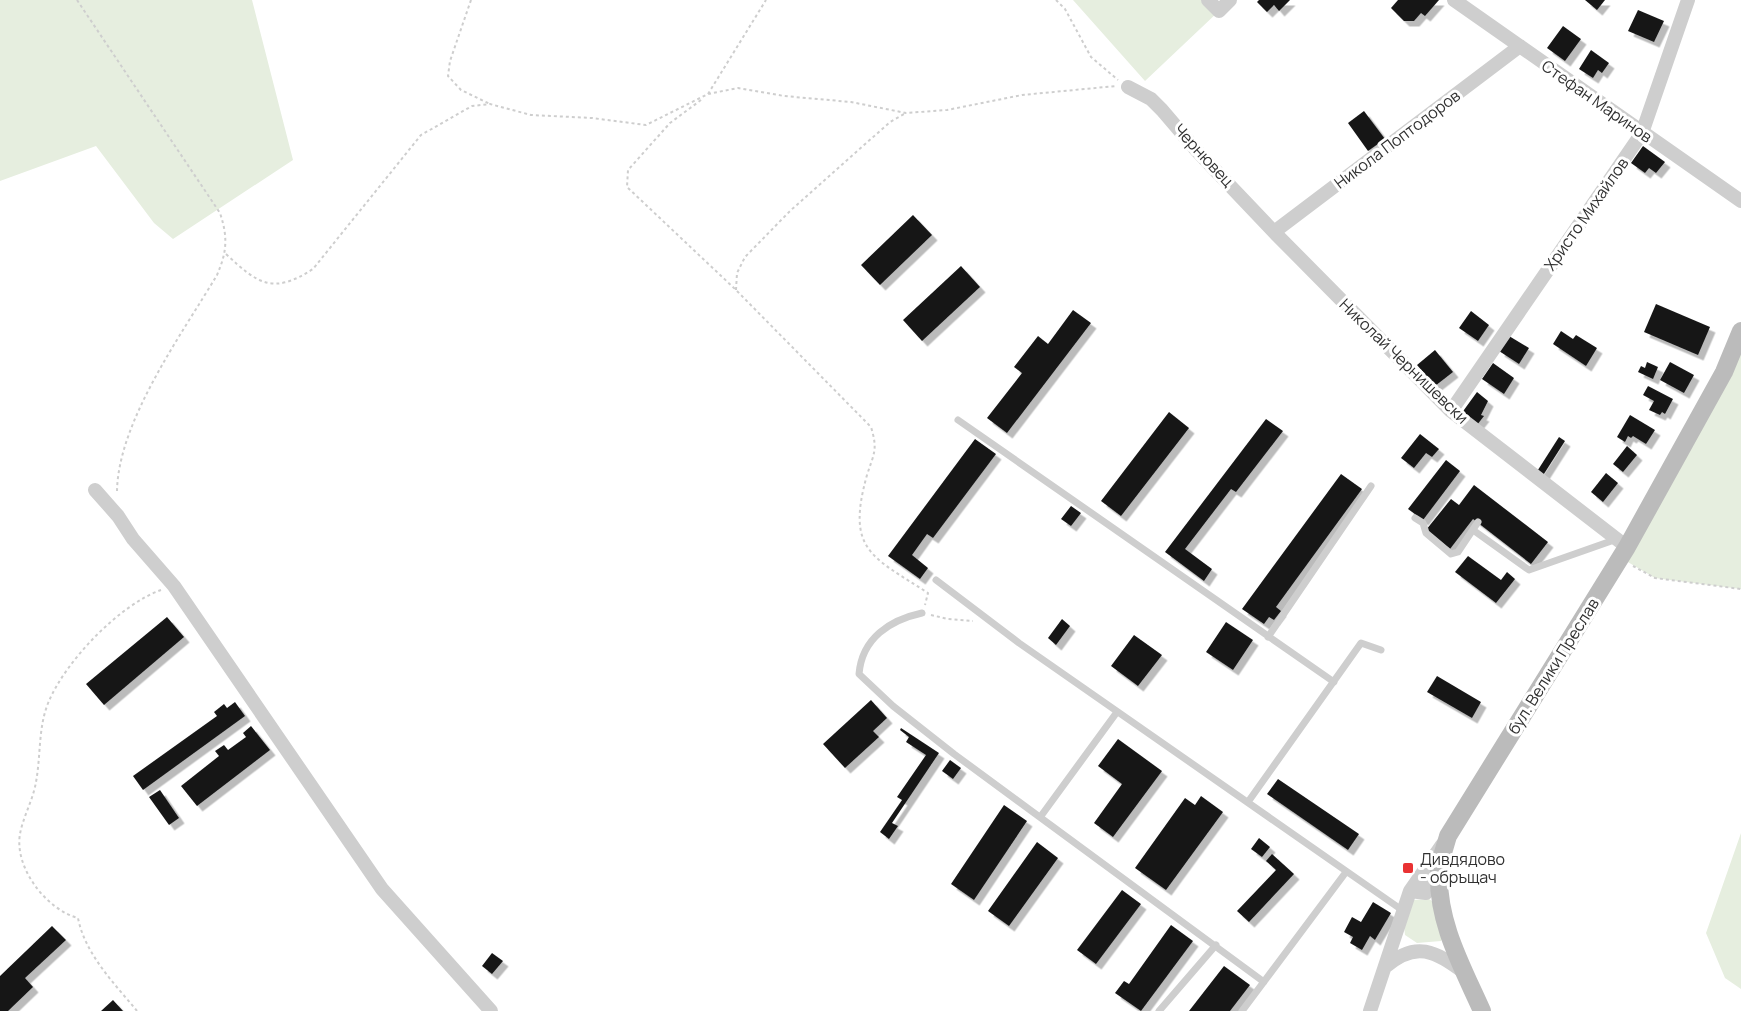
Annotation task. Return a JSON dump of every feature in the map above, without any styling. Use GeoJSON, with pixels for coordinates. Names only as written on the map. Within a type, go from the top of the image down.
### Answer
{"type":"FeatureCollection","features":[{"type":"Feature","properties":{"kind":"main road","name":"бул. Велики Преслав"},"geometry":{"type":"LineString","coordinates":[[1482,1011],[1447,931],[1441,907],[1439,869],[1448,836],[1622,548],[1724,372],[1741,331]]}},
{"type":"Feature","properties":{"kind":"street"},"geometry":{"type":"LineString","coordinates":[[1208,0],[1219,11],[1230,0]]}},
{"type":"Feature","properties":{"kind":"street","name":"Стефан Маринов"},"geometry":{"type":"LineString","coordinates":[[1454,0],[1741,201]]}},
{"type":"Feature","properties":{"kind":"street","name":"Христо Михайлов"},"geometry":{"type":"LineString","coordinates":[[1451,411],[1642,133],[1688,0]]}},
{"type":"Feature","properties":{"kind":"street","name":"Никола Поптодоров"},"geometry":{"type":"LineString","coordinates":[[1274,232],[1520,46]]}},
{"type":"Feature","properties":{"kind":"street","name":"Чернювец"},"geometry":{"type":"LineString","coordinates":[[1128,87],[1151,99],[1274,232]]}},
{"type":"Feature","properties":{"kind":"street","name":"Николай Чернишевски"},"geometry":{"type":"LineString","coordinates":[[1274,232],[1451,411],[1622,548]]}},
{"type":"Feature","properties":{"kind":"street"},"geometry":{"type":"LineString","coordinates":[[95,490],[174,586],[382,890],[491,1011]]}},
{"type":"Feature","properties":{"kind":"street"},"geometry":{"type":"LineString","coordinates":[[1370,1011],[1410,891],[1448,836]]}},
{"type":"Feature","properties":{"kind":"street"},"geometry":{"type":"LineString","coordinates":[[1410,891],[1426,893],[1439,869]]}},
{"type":"Feature","properties":{"kind":"street"},"geometry":{"type":"LineString","coordinates":[[1383,969],[1400,954],[1411,951],[1429,952],[1444,958],[1466,974]]}},
{"type":"Feature","properties":{"kind":"lane"},"geometry":{"type":"LineString","coordinates":[[958,420],[1334,682]]}},
{"type":"Feature","properties":{"kind":"lane"},"geometry":{"type":"LineString","coordinates":[[1268,637],[1371,486]]}},
{"type":"Feature","properties":{"kind":"lane"},"geometry":{"type":"LineString","coordinates":[[1415,518],[1423,523],[1425,533],[1451,554],[1458,552],[1478,522]]}},
{"type":"Feature","properties":{"kind":"lane"},"geometry":{"type":"LineString","coordinates":[[1473,530],[1529,570],[1622,548]]}},
{"type":"Feature","properties":{"kind":"lane"},"geometry":{"type":"LineString","coordinates":[[936,579],[1117,712],[1402,910]]}},
{"type":"Feature","properties":{"kind":"lane"},"geometry":{"type":"LineString","coordinates":[[922,613],[892,622],[874,636],[860,662],[860,674],[919,727],[1264,982]]}},
{"type":"Feature","properties":{"kind":"lane"},"geometry":{"type":"LineString","coordinates":[[1248,802],[1361,643],[1381,650]]}},
{"type":"Feature","properties":{"kind":"lane"},"geometry":{"type":"LineString","coordinates":[[1041,816],[1117,712]]}},
{"type":"Feature","properties":{"kind":"lane"},"geometry":{"type":"LineString","coordinates":[[1242,1011],[1346,872]]}},
{"type":"Feature","properties":{"kind":"lane"},"geometry":{"type":"LineString","coordinates":[[1159,1011],[1216,945]]}},
{"type":"Feature","properties":{"kind":"path"},"geometry":{"type":"LineString","coordinates":[[77,0],[220,213],[227,235],[226,254],[217,275],[137,414],[126,446],[116,489],[118,516]]}},
{"type":"Feature","properties":{"kind":"path"},"geometry":{"type":"LineString","coordinates":[[471,0],[450,61],[448,76],[461,90],[490,104],[531,115],[592,118],[646,125],[708,94],[738,88],[784,96],[851,102],[906,113],[947,110],[1022,95],[1128,87]]}},
{"type":"Feature","properties":{"kind":"path"},"geometry":{"type":"LineString","coordinates":[[766,0],[708,94],[670,123],[628,170],[627,187],[736,290],[871,427],[878,447],[860,507],[860,531],[868,552],[928,593],[922,613],[948,620],[980,621]]}},
{"type":"Feature","properties":{"kind":"path"},"geometry":{"type":"LineString","coordinates":[[1056,0],[1065,9],[1091,57],[1128,87]]}},
{"type":"Feature","properties":{"kind":"path"},"geometry":{"type":"LineString","coordinates":[[226,254],[250,277],[274,286],[294,281],[313,269],[421,135],[472,106],[490,104]]}},
{"type":"Feature","properties":{"kind":"path"},"geometry":{"type":"LineString","coordinates":[[736,290],[737,273],[745,257],[791,210],[890,122],[906,113]]}},
{"type":"Feature","properties":{"kind":"path"},"geometry":{"type":"LineString","coordinates":[[1622,548],[1655,578],[1741,590]]}},
{"type":"Feature","properties":{"kind":"path"},"geometry":{"type":"LineString","coordinates":[[137,1011],[109,977],[81,935],[78,918],[64,914],[32,882],[20,854],[20,834],[36,781],[41,732],[48,701],[61,680],[92,640],[117,618],[142,599],[174,586]]}},
{"type":"Feature","properties":{"kind":"green space"},"geometry":{"type":"Polygon","coordinates":[[[0,0],[252,0],[293,160],[173,239],[154,223],[96,146],[0,181],[0,0]]]}},
{"type":"Feature","properties":{"kind":"green space"},"geometry":{"type":"Polygon","coordinates":[[[1073,0],[1208,0],[1219,11],[1145,81],[1073,0]]]}},
{"type":"Feature","properties":{"kind":"green space"},"geometry":{"type":"Polygon","coordinates":[[[1741,331],[1741,589],[1655,578],[1621,558],[1741,331]]]}},
{"type":"Feature","properties":{"kind":"green space"},"geometry":{"type":"Polygon","coordinates":[[[1741,833],[1741,989],[1725,978],[1706,933],[1741,833]]]}},
{"type":"Feature","properties":{"kind":"green space"},"geometry":{"type":"Polygon","coordinates":[[[1429,899],[1441,907],[1447,931],[1441,941],[1417,943],[1405,935],[1402,910],[1413,900],[1429,899]]]}},
{"type":"Feature","properties":{"kind":"building"},"geometry":{"type":"Polygon","coordinates":[[[1259,0],[1290,0],[1279,11],[1274,5],[1267,12],[1257,2],[1259,0]]]}},
{"type":"Feature","properties":{"kind":"building"},"geometry":{"type":"Polygon","coordinates":[[[1398,0],[1439,0],[1425,16],[1421,13],[1414,21],[1404,21],[1391,8],[1398,0]]]}},
{"type":"Feature","properties":{"kind":"building"},"geometry":{"type":"Polygon","coordinates":[[[1585,0],[1605,0],[1597,10],[1585,0]]]}},
{"type":"Feature","properties":{"kind":"building"},"geometry":{"type":"Polygon","coordinates":[[[1638,10],[1664,21],[1654,42],[1628,31],[1638,10]]]}},
{"type":"Feature","properties":{"kind":"building"},"geometry":{"type":"Polygon","coordinates":[[[1563,26],[1581,39],[1565,61],[1547,48],[1563,26]]]}},
{"type":"Feature","properties":{"kind":"building"},"geometry":{"type":"Polygon","coordinates":[[[1591,50],[1609,63],[1602,73],[1598,70],[1593,78],[1579,69],[1591,50]]]}},
{"type":"Feature","properties":{"kind":"building"},"geometry":{"type":"Polygon","coordinates":[[[1364,111],[1385,139],[1368,151],[1348,123],[1364,111]]]}},
{"type":"Feature","properties":{"kind":"building"},"geometry":{"type":"Polygon","coordinates":[[[1643,146],[1665,162],[1656,173],[1649,168],[1645,173],[1631,163],[1643,146]]]}},
{"type":"Feature","properties":{"kind":"building"},"geometry":{"type":"Polygon","coordinates":[[[913,215],[932,235],[880,285],[861,265],[913,215]]]}},
{"type":"Feature","properties":{"kind":"building"},"geometry":{"type":"Polygon","coordinates":[[[961,266],[980,287],[922,341],[903,320],[961,266]]]}},
{"type":"Feature","properties":{"kind":"building"},"geometry":{"type":"Polygon","coordinates":[[[1656,304],[1710,327],[1698,355],[1644,332],[1656,304]]]}},
{"type":"Feature","properties":{"kind":"building"},"geometry":{"type":"Polygon","coordinates":[[[1073,310],[1091,323],[1007,433],[987,418],[1022,373],[1014,367],[1038,336],[1048,344],[1073,310]]]}},
{"type":"Feature","properties":{"kind":"building"},"geometry":{"type":"Polygon","coordinates":[[[1471,311],[1489,325],[1478,341],[1459,328],[1471,311]]]}},
{"type":"Feature","properties":{"kind":"building"},"geometry":{"type":"Polygon","coordinates":[[[1561,331],[1573,339],[1576,335],[1597,348],[1586,366],[1553,344],[1561,331]]]}},
{"type":"Feature","properties":{"kind":"building"},"geometry":{"type":"Polygon","coordinates":[[[1509,336],[1529,348],[1519,364],[1499,351],[1509,336]]]}},
{"type":"Feature","properties":{"kind":"building"},"geometry":{"type":"Polygon","coordinates":[[[1435,350],[1453,372],[1435,386],[1417,365],[1435,350]]]}},
{"type":"Feature","properties":{"kind":"building"},"geometry":{"type":"Polygon","coordinates":[[[1647,362],[1658,367],[1653,379],[1638,372],[1641,366],[1645,368],[1647,362]]]}},
{"type":"Feature","properties":{"kind":"building"},"geometry":{"type":"Polygon","coordinates":[[[1670,362],[1694,375],[1684,393],[1660,380],[1670,362]]]}},
{"type":"Feature","properties":{"kind":"building"},"geometry":{"type":"Polygon","coordinates":[[[1493,363],[1514,378],[1504,394],[1482,379],[1493,363]]]}},
{"type":"Feature","properties":{"kind":"building"},"geometry":{"type":"Polygon","coordinates":[[[1648,386],[1673,399],[1665,414],[1662,412],[1660,415],[1649,410],[1654,401],[1643,395],[1648,386]]]}},
{"type":"Feature","properties":{"kind":"building"},"geometry":{"type":"Polygon","coordinates":[[[1477,392],[1488,401],[1481,415],[1484,416],[1477,425],[1461,414],[1477,392]]]}},
{"type":"Feature","properties":{"kind":"building"},"geometry":{"type":"Polygon","coordinates":[[[1169,412],[1189,428],[1121,516],[1101,501],[1169,412]]]}},
{"type":"Feature","properties":{"kind":"building"},"geometry":{"type":"Polygon","coordinates":[[[1630,415],[1655,430],[1646,444],[1633,436],[1631,438],[1628,436],[1625,442],[1617,437],[1630,415]]]}},
{"type":"Feature","properties":{"kind":"building"},"geometry":{"type":"Polygon","coordinates":[[[1266,419],[1283,431],[1236,492],[1231,489],[1185,549],[1212,569],[1204,581],[1165,552],[1266,419]]]}},
{"type":"Feature","properties":{"kind":"building"},"geometry":{"type":"Polygon","coordinates":[[[1420,434],[1439,449],[1432,457],[1426,453],[1414,468],[1401,458],[1420,434]]]}},
{"type":"Feature","properties":{"kind":"building"},"geometry":{"type":"Polygon","coordinates":[[[1559,437],[1565,441],[1542,477],[1536,473],[1559,437]]]}},
{"type":"Feature","properties":{"kind":"building"},"geometry":{"type":"Polygon","coordinates":[[[975,439],[996,454],[933,538],[927,534],[912,555],[928,568],[920,579],[888,556],[975,439]]]}},
{"type":"Feature","properties":{"kind":"building"},"geometry":{"type":"Polygon","coordinates":[[[1627,446],[1637,455],[1623,472],[1613,464],[1627,446]]]}},
{"type":"Feature","properties":{"kind":"building"},"geometry":{"type":"Polygon","coordinates":[[[1446,460],[1460,471],[1423,520],[1408,509],[1446,460]]]}},
{"type":"Feature","properties":{"kind":"building"},"geometry":{"type":"Polygon","coordinates":[[[1606,473],[1618,483],[1603,502],[1591,492],[1606,473]]]}},
{"type":"Feature","properties":{"kind":"building"},"geometry":{"type":"Polygon","coordinates":[[[1341,474],[1362,489],[1276,607],[1281,611],[1274,620],[1269,617],[1264,624],[1242,609],[1341,474]]]}},
{"type":"Feature","properties":{"kind":"building"},"geometry":{"type":"Polygon","coordinates":[[[1474,485],[1548,542],[1531,564],[1473,519],[1450,549],[1426,530],[1451,499],[1459,505],[1474,485]]]}},
{"type":"Feature","properties":{"kind":"building"},"geometry":{"type":"Polygon","coordinates":[[[1071,506],[1081,513],[1071,526],[1061,519],[1071,506]]]}},
{"type":"Feature","properties":{"kind":"building"},"geometry":{"type":"Polygon","coordinates":[[[1468,556],[1501,580],[1507,572],[1515,579],[1496,603],[1455,572],[1468,556]]]}},
{"type":"Feature","properties":{"kind":"building"},"geometry":{"type":"Polygon","coordinates":[[[167,617],[184,637],[104,705],[86,684],[167,617]]]}},
{"type":"Feature","properties":{"kind":"building"},"geometry":{"type":"Polygon","coordinates":[[[1062,619],[1070,626],[1056,645],[1048,638],[1062,619]]]}},
{"type":"Feature","properties":{"kind":"building"},"geometry":{"type":"Polygon","coordinates":[[[1226,622],[1253,640],[1233,670],[1206,652],[1226,622]]]}},
{"type":"Feature","properties":{"kind":"building"},"geometry":{"type":"Polygon","coordinates":[[[1134,635],[1162,655],[1138,686],[1111,666],[1134,635]]]}},
{"type":"Feature","properties":{"kind":"building"},"geometry":{"type":"Polygon","coordinates":[[[1437,676],[1481,702],[1472,718],[1427,692],[1437,676]]]}},
{"type":"Feature","properties":{"kind":"building"},"geometry":{"type":"Polygon","coordinates":[[[871,700],[887,718],[873,731],[879,737],[845,768],[823,744],[871,700]]]}},
{"type":"Feature","properties":{"kind":"building"},"geometry":{"type":"Polygon","coordinates":[[[235,702],[245,716],[143,790],[133,776],[217,716],[214,712],[224,704],[227,708],[235,702]]]}},
{"type":"Feature","properties":{"kind":"building"},"geometry":{"type":"Polygon","coordinates":[[[251,726],[270,750],[197,806],[181,786],[219,756],[215,751],[224,745],[228,750],[246,737],[243,733],[251,726]]]}},
{"type":"Feature","properties":{"kind":"building"},"geometry":{"type":"Polygon","coordinates":[[[901,728],[939,753],[892,823],[898,826],[889,839],[880,832],[902,800],[897,797],[926,755],[906,742],[909,737],[900,730],[901,728]]]}},
{"type":"Feature","properties":{"kind":"building"},"geometry":{"type":"Polygon","coordinates":[[[1118,739],[1162,771],[1113,837],[1094,823],[1122,784],[1098,766],[1118,739]]]}},
{"type":"Feature","properties":{"kind":"building"},"geometry":{"type":"Polygon","coordinates":[[[950,760],[961,768],[953,779],[942,771],[950,760]]]}},
{"type":"Feature","properties":{"kind":"building"},"geometry":{"type":"Polygon","coordinates":[[[1278,779],[1359,834],[1348,850],[1267,794],[1278,779]]]}},
{"type":"Feature","properties":{"kind":"building"},"geometry":{"type":"Polygon","coordinates":[[[160,790],[179,818],[169,825],[149,797],[160,790]]]}},
{"type":"Feature","properties":{"kind":"building"},"geometry":{"type":"Polygon","coordinates":[[[1201,796],[1223,812],[1166,890],[1135,868],[1185,798],[1195,805],[1201,796]]]}},
{"type":"Feature","properties":{"kind":"building"},"geometry":{"type":"Polygon","coordinates":[[[1004,805],[1027,821],[974,900],[951,884],[1004,805]]]}},
{"type":"Feature","properties":{"kind":"building"},"geometry":{"type":"Polygon","coordinates":[[[1259,838],[1270,847],[1262,857],[1251,849],[1259,838]]]}},
{"type":"Feature","properties":{"kind":"building"},"geometry":{"type":"Polygon","coordinates":[[[1037,842],[1058,858],[1009,926],[988,911],[1037,842]]]}},
{"type":"Feature","properties":{"kind":"building"},"geometry":{"type":"Polygon","coordinates":[[[1272,854],[1294,874],[1249,922],[1237,911],[1276,870],[1266,861],[1272,854]]]}},
{"type":"Feature","properties":{"kind":"building"},"geometry":{"type":"Polygon","coordinates":[[[1122,890],[1141,904],[1096,964],[1077,950],[1122,890]]]}},
{"type":"Feature","properties":{"kind":"building"},"geometry":{"type":"Polygon","coordinates":[[[1373,902],[1391,913],[1375,940],[1370,936],[1362,950],[1350,943],[1353,937],[1344,932],[1352,917],[1361,922],[1373,902]]]}},
{"type":"Feature","properties":{"kind":"building"},"geometry":{"type":"Polygon","coordinates":[[[1171,925],[1193,941],[1141,1011],[1115,993],[1124,981],[1129,984],[1171,925]]]}},
{"type":"Feature","properties":{"kind":"building"},"geometry":{"type":"Polygon","coordinates":[[[52,926],[66,940],[25,978],[33,987],[8,1011],[0,1011],[0,976],[52,926]]]}},
{"type":"Feature","properties":{"kind":"building"},"geometry":{"type":"Polygon","coordinates":[[[492,953],[503,961],[492,974],[482,966],[492,953]]]}},
{"type":"Feature","properties":{"kind":"building"},"geometry":{"type":"Polygon","coordinates":[[[1224,966],[1250,985],[1230,1011],[1189,1011],[1224,966]]]}},
{"type":"Feature","properties":{"kind":"building"},"geometry":{"type":"Polygon","coordinates":[[[113,1000],[123,1011],[101,1011],[113,1000]]]}},
{"type":"Feature","properties":{"kind":"place","name":"Дивдядово - обръщач"},"geometry":{"type":"Point","coordinates":[1408,868]}}]}
